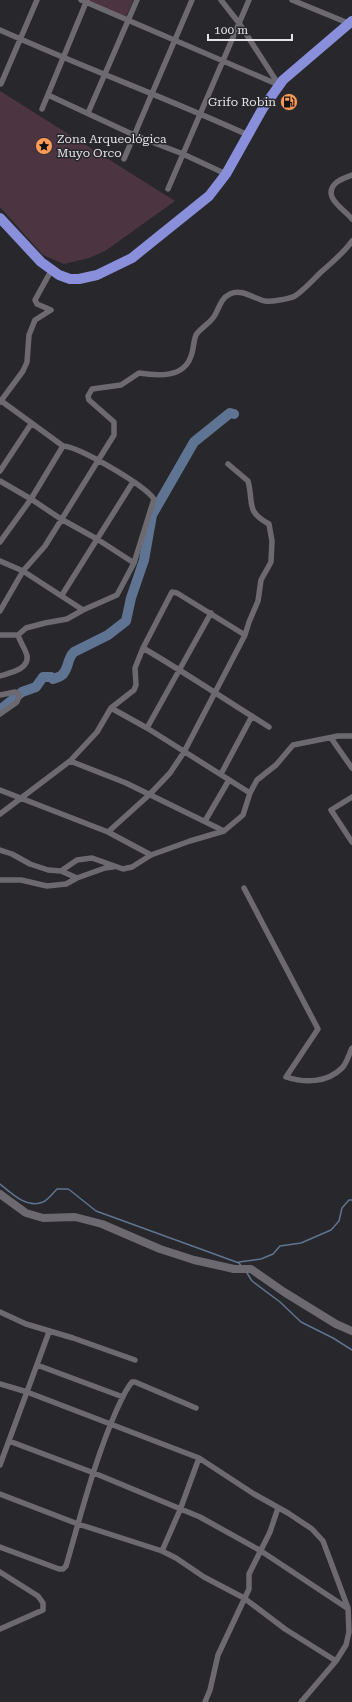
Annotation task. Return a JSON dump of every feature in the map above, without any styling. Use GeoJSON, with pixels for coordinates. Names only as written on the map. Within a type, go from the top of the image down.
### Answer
{"type":"FeatureCollection","features":[{"type":"Feature","properties":{"kind":"highway"},"geometry":{"type":"LineString","coordinates":[[0,218],[51,271],[70,279],[79,280],[96,275],[132,258],[204,200],[226,174],[263,108],[283,80],[350,22]]}},
{"type":"Feature","properties":{"kind":"street"},"geometry":{"type":"LineString","coordinates":[[1,84],[36,0]]}},
{"type":"Feature","properties":{"kind":"street"},"geometry":{"type":"LineString","coordinates":[[88,113],[137,0]]}},
{"type":"Feature","properties":{"kind":"street"},"geometry":{"type":"LineString","coordinates":[[124,158],[192,0]]}},
{"type":"Feature","properties":{"kind":"street"},"geometry":{"type":"LineString","coordinates":[[221,0],[239,23],[279,85]]}},
{"type":"Feature","properties":{"kind":"street"},"geometry":{"type":"LineString","coordinates":[[168,189],[249,0]]}},
{"type":"Feature","properties":{"kind":"street"},"geometry":{"type":"LineString","coordinates":[[292,0],[350,22]]}},
{"type":"Feature","properties":{"kind":"street"},"geometry":{"type":"LineString","coordinates":[[42,109],[64,57],[85,1],[128,21],[279,85]]}},
{"type":"Feature","properties":{"kind":"street"},"geometry":{"type":"LineString","coordinates":[[0,30],[105,75],[200,113],[248,135]]}},
{"type":"Feature","properties":{"kind":"street"},"geometry":{"type":"LineString","coordinates":[[48,95],[134,135],[183,154],[226,174]]}},
{"type":"Feature","properties":{"kind":"street"},"geometry":{"type":"LineString","coordinates":[[352,175],[337,182],[331,194],[334,203],[347,212],[352,220]]}},
{"type":"Feature","properties":{"kind":"street"},"geometry":{"type":"LineString","coordinates":[[0,611],[23,571],[45,546],[114,435],[114,422],[89,400],[88,396],[92,389],[121,385],[139,373],[153,376],[165,375],[181,370],[187,366],[189,362],[197,333],[213,318],[221,302],[230,293],[242,292],[268,301],[294,296],[342,254],[352,241]]}},
{"type":"Feature","properties":{"kind":"street"},"geometry":{"type":"LineString","coordinates":[[0,635],[18,635],[26,628],[67,619],[117,595],[134,563],[154,499],[133,482],[99,460],[69,447],[63,446],[0,401],[23,371],[27,362],[29,335],[35,320],[52,310],[37,304],[36,300],[51,271]]}},
{"type":"Feature","properties":{"kind":"street"},"geometry":{"type":"LineString","coordinates":[[0,471],[31,424]]}},
{"type":"Feature","properties":{"kind":"street"},"geometry":{"type":"LineString","coordinates":[[0,542],[32,499],[63,446]]}},
{"type":"Feature","properties":{"kind":"street"},"geometry":{"type":"LineString","coordinates":[[108,832],[149,795],[170,773],[184,752],[246,635],[249,622],[258,601],[261,580],[271,562],[272,541],[269,524],[256,516],[251,507],[248,481],[228,464]]}},
{"type":"Feature","properties":{"kind":"street"},"geometry":{"type":"LineString","coordinates":[[0,481],[32,499],[61,519],[97,539],[134,563]]}},
{"type":"Feature","properties":{"kind":"street"},"geometry":{"type":"LineString","coordinates":[[62,595],[133,482]]}},
{"type":"Feature","properties":{"kind":"street"},"geometry":{"type":"LineString","coordinates":[[0,562],[23,571],[83,610]]}},
{"type":"Feature","properties":{"kind":"street"},"geometry":{"type":"LineString","coordinates":[[0,814],[70,761],[97,732],[111,708],[136,688],[135,668],[143,648],[172,592],[177,593],[246,635]]}},
{"type":"Feature","properties":{"kind":"street"},"geometry":{"type":"LineString","coordinates":[[147,728],[211,613]]}},
{"type":"Feature","properties":{"kind":"street"},"geometry":{"type":"LineString","coordinates":[[0,676],[12,674],[21,668],[26,661],[27,657],[18,635]]}},
{"type":"Feature","properties":{"kind":"street"},"geometry":{"type":"LineString","coordinates":[[143,648],[269,727]]}},
{"type":"Feature","properties":{"kind":"street"},"geometry":{"type":"LineString","coordinates":[[0,695],[15,692],[19,694],[17,702],[0,714]]}},
{"type":"Feature","properties":{"kind":"street"},"geometry":{"type":"LineString","coordinates":[[111,708],[147,728],[250,793]]}},
{"type":"Feature","properties":{"kind":"street"},"geometry":{"type":"LineString","coordinates":[[221,774],[252,716]]}},
{"type":"Feature","properties":{"kind":"street"},"geometry":{"type":"LineString","coordinates":[[61,871],[82,858],[97,859],[123,869],[132,868],[151,855],[224,831],[243,815],[250,793],[257,780],[276,766],[293,745],[352,736]]}},
{"type":"Feature","properties":{"kind":"street"},"geometry":{"type":"LineString","coordinates":[[331,738],[352,768]]}},
{"type":"Feature","properties":{"kind":"street"},"geometry":{"type":"LineString","coordinates":[[70,761],[126,783],[224,831]]}},
{"type":"Feature","properties":{"kind":"street"},"geometry":{"type":"LineString","coordinates":[[204,821],[229,780]]}},
{"type":"Feature","properties":{"kind":"street"},"geometry":{"type":"LineString","coordinates":[[0,790],[108,832],[151,855]]}},
{"type":"Feature","properties":{"kind":"street"},"geometry":{"type":"LineString","coordinates":[[352,797],[331,810],[352,842]]}},
{"type":"Feature","properties":{"kind":"street"},"geometry":{"type":"LineString","coordinates":[[0,850],[12,854],[30,864],[48,870],[61,871],[77,878]]}},
{"type":"Feature","properties":{"kind":"street"},"geometry":{"type":"LineString","coordinates":[[0,880],[21,880],[47,886],[66,884],[77,878],[113,866]]}},
{"type":"Feature","properties":{"kind":"street"},"geometry":{"type":"LineString","coordinates":[[244,888],[318,1028],[286,1077],[296,1080],[318,1081],[342,1068],[352,1048]]}},
{"type":"Feature","properties":{"kind":"street"},"geometry":{"type":"LineString","coordinates":[[0,1194],[26,1213],[43,1218],[75,1217],[102,1224],[160,1249],[194,1260],[243,1269],[261,1275],[284,1292],[336,1324],[352,1331]]}},
{"type":"Feature","properties":{"kind":"street"},"geometry":{"type":"LineString","coordinates":[[0,1312],[26,1324],[49,1332],[74,1338],[134,1360]]}},
{"type":"Feature","properties":{"kind":"street"},"geometry":{"type":"LineString","coordinates":[[0,1465],[49,1332]]}},
{"type":"Feature","properties":{"kind":"street"},"geometry":{"type":"LineString","coordinates":[[37,1365],[123,1398]]}},
{"type":"Feature","properties":{"kind":"street"},"geometry":{"type":"LineString","coordinates":[[0,1547],[63,1569],[66,1566],[78,1524],[111,1424],[129,1385],[135,1382],[196,1408]]}},
{"type":"Feature","properties":{"kind":"street"},"geometry":{"type":"LineString","coordinates":[[0,1384],[27,1392],[199,1458],[312,1529],[323,1541],[348,1608],[349,1632],[346,1645],[336,1661],[301,1702]]}},
{"type":"Feature","properties":{"kind":"street"},"geometry":{"type":"LineString","coordinates":[[9,1441],[200,1517],[261,1551],[348,1608]]}},
{"type":"Feature","properties":{"kind":"street"},"geometry":{"type":"LineString","coordinates":[[162,1550],[180,1510],[199,1458]]}},
{"type":"Feature","properties":{"kind":"street"},"geometry":{"type":"LineString","coordinates":[[0,1494],[78,1524],[162,1550],[204,1578],[244,1598],[285,1629],[336,1661]]}},
{"type":"Feature","properties":{"kind":"street"},"geometry":{"type":"LineString","coordinates":[[205,1702],[210,1690],[218,1655],[244,1598],[250,1589],[249,1574],[270,1532],[278,1508]]}},
{"type":"Feature","properties":{"kind":"street"},"geometry":{"type":"LineString","coordinates":[[0,1572],[38,1596],[43,1603],[42,1610],[0,1629]]}},
{"type":"Feature","properties":{"kind":"shaded area"},"geometry":{"type":"Polygon","coordinates":[[[89,0],[133,0],[126,17],[89,2],[89,0]]]}},
{"type":"Feature","properties":{"kind":"shaded area","name":"Zona Arqueológica Muyo Orco"},"geometry":{"type":"Polygon","coordinates":[[[0,91],[175,201],[105,251],[89,258],[64,264],[43,255],[0,207],[0,91]]]}},
{"type":"Feature","properties":{"kind":"waterway"},"geometry":{"type":"LineString","coordinates":[[0,710],[22,692],[36,687],[43,677],[51,677],[53,679],[61,676],[66,670],[70,657],[74,652],[108,635],[126,621],[131,598],[144,560],[152,515],[194,442],[230,413],[234,414]]}},
{"type":"Feature","properties":{"kind":"waterway"},"geometry":{"type":"LineString","coordinates":[[0,1184],[9,1192],[25,1202],[37,1204],[45,1201],[57,1189],[68,1189],[96,1211],[239,1263],[242,1267]]}},
{"type":"Feature","properties":{"kind":"waterway"},"geometry":{"type":"LineString","coordinates":[[239,1262],[261,1259],[273,1254],[280,1246],[301,1243],[331,1230],[339,1221],[342,1208],[349,1200],[352,1200]]}},
{"type":"Feature","properties":{"kind":"waterway"},"geometry":{"type":"LineString","coordinates":[[247,1273],[252,1281],[280,1302],[301,1322],[333,1338],[352,1350]]}},
{"type":"Feature","properties":{"kind":"place","name":"Grifo Robin"},"geometry":{"type":"Point","coordinates":[289,102]}},
{"type":"Feature","properties":{"kind":"place","name":"Zona Arqueológica Muyo Orco"},"geometry":{"type":"Point","coordinates":[44,146]}}]}
